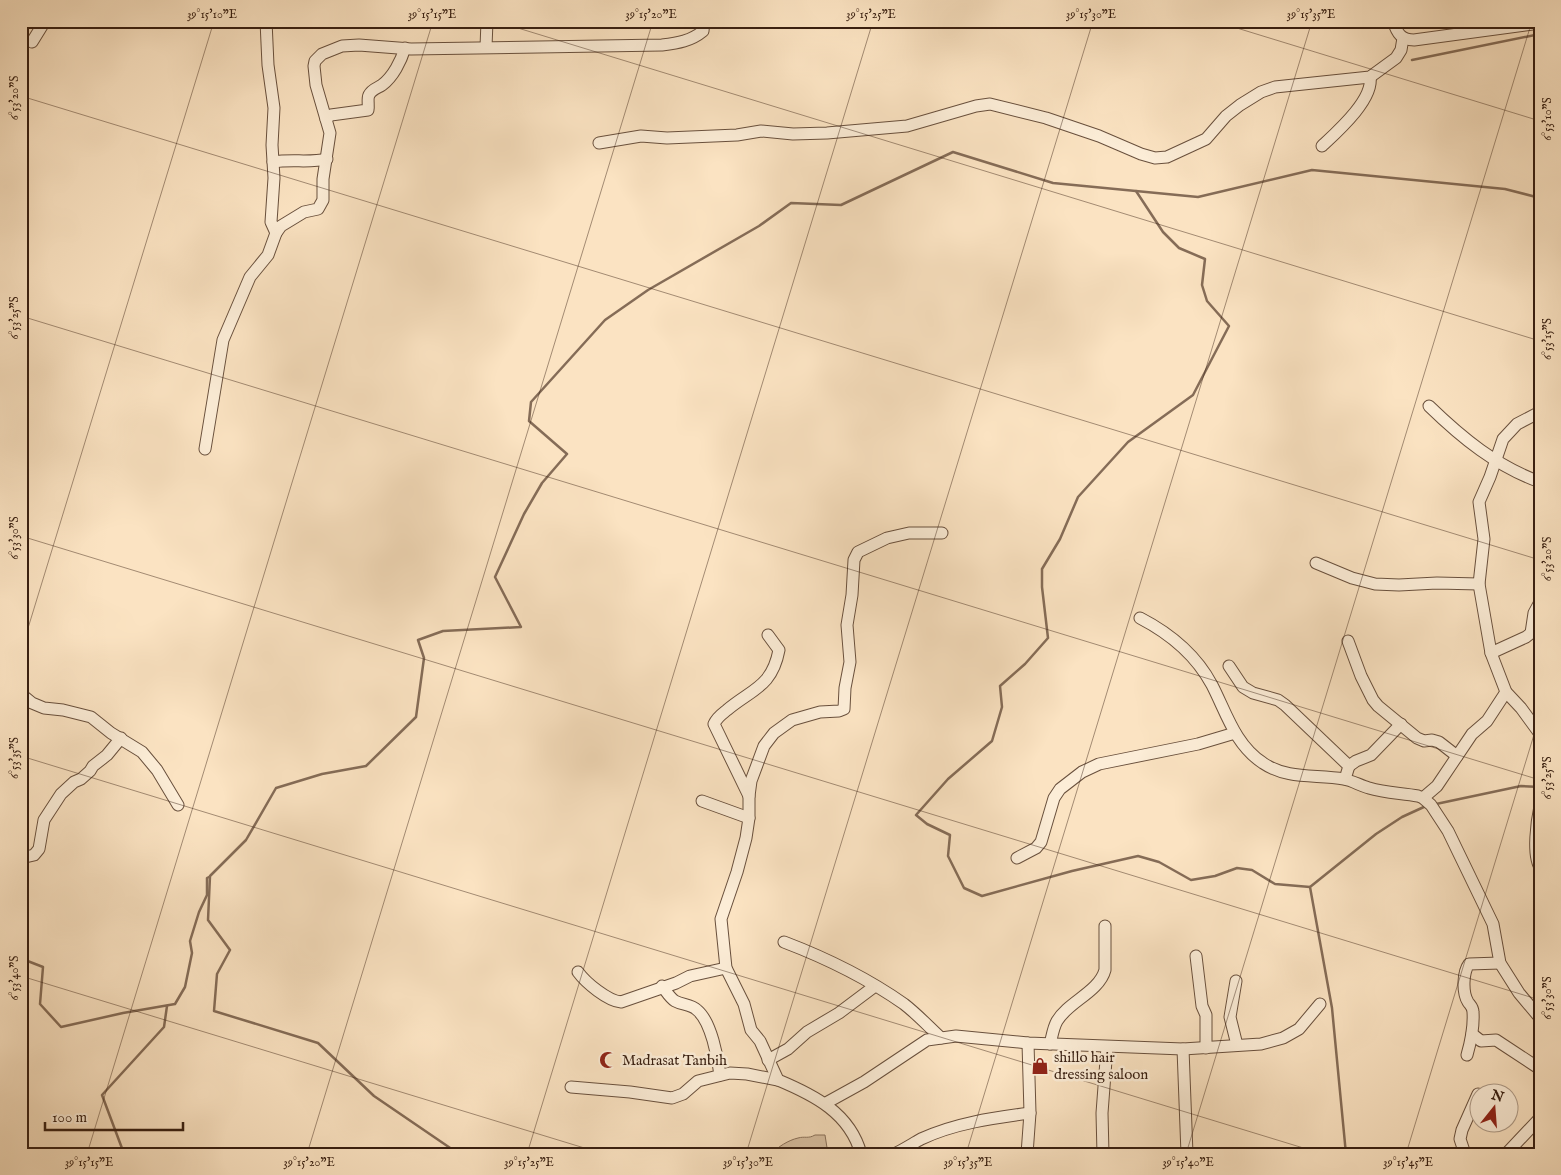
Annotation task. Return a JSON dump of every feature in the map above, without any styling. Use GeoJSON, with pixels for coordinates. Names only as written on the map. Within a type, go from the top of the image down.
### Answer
{"type":"FeatureCollection","features":[{"type":"Feature","properties":{"kind":"street"},"geometry":{"type":"LineString","coordinates":[[32,42],[45,21]]}},
{"type":"Feature","properties":{"kind":"street"},"geometry":{"type":"LineString","coordinates":[[266,21],[268,65],[274,108],[272,222],[276,233]]}},
{"type":"Feature","properties":{"kind":"street"},"geometry":{"type":"LineString","coordinates":[[486,47],[487,21]]}},
{"type":"Feature","properties":{"kind":"street"},"geometry":{"type":"LineString","coordinates":[[205,449],[223,340],[250,278],[268,255],[280,226],[304,212],[320,208],[323,200],[330,133],[316,85],[314,72],[315,61],[318,56],[329,50],[350,46],[526,48],[662,45],[695,38],[703,31],[704,21]]}},
{"type":"Feature","properties":{"kind":"street"},"geometry":{"type":"LineString","coordinates":[[1394,21],[1397,31],[1403,38],[1414,40],[1540,23]]}},
{"type":"Feature","properties":{"kind":"street"},"geometry":{"type":"LineString","coordinates":[[599,143],[640,136],[668,138],[737,135],[761,131],[793,134],[827,133],[907,126],[976,106],[990,104],[1051,119],[1099,136],[1141,154],[1155,158],[1167,158],[1206,139],[1226,116],[1261,92],[1275,87],[1370,77],[1396,58],[1401,50],[1403,38]]}},
{"type":"Feature","properties":{"kind":"street"},"geometry":{"type":"LineString","coordinates":[[326,119],[331,115],[368,110],[369,95],[384,84],[402,58],[405,48]]}},
{"type":"Feature","properties":{"kind":"street"},"geometry":{"type":"LineString","coordinates":[[1322,146],[1367,95],[1371,83],[1370,77]]}},
{"type":"Feature","properties":{"kind":"street"},"geometry":{"type":"LineString","coordinates":[[273,162],[295,160],[317,162],[327,159]]}},
{"type":"Feature","properties":{"kind":"street"},"geometry":{"type":"LineString","coordinates":[[1430,406],[1476,448],[1518,474],[1540,482]]}},
{"type":"Feature","properties":{"kind":"street"},"geometry":{"type":"LineString","coordinates":[[1540,412],[1517,424],[1502,439],[1496,461],[1479,502],[1484,539],[1479,584],[1491,653],[1506,692],[1521,708],[1540,734]]}},
{"type":"Feature","properties":{"kind":"street"},"geometry":{"type":"LineString","coordinates":[[778,1080],[760,1041],[751,1030],[744,1004],[726,968],[721,919],[738,872],[749,818],[751,781],[764,746],[774,733],[792,720],[820,712],[844,709],[845,688],[850,662],[847,625],[852,595],[854,560],[858,552],[887,538],[909,533],[942,533]]}},
{"type":"Feature","properties":{"kind":"street"},"geometry":{"type":"LineString","coordinates":[[1316,563],[1352,578],[1375,584],[1479,584]]}},
{"type":"Feature","properties":{"kind":"street"},"geometry":{"type":"LineString","coordinates":[[1491,653],[1531,633],[1534,613],[1540,602]]}},
{"type":"Feature","properties":{"kind":"street"},"geometry":{"type":"LineString","coordinates":[[1140,618],[1160,628],[1198,664],[1211,683],[1234,734],[1260,762],[1278,772],[1345,779],[1379,790],[1423,798],[1431,804],[1448,832],[1493,924],[1500,963],[1519,993],[1540,1018]]}},
{"type":"Feature","properties":{"kind":"street"},"geometry":{"type":"LineString","coordinates":[[749,796],[714,724],[716,719],[768,680],[780,650],[768,635]]}},
{"type":"Feature","properties":{"kind":"street"},"geometry":{"type":"LineString","coordinates":[[1348,641],[1373,700],[1378,706],[1417,738],[1424,741],[1440,742],[1457,756]]}},
{"type":"Feature","properties":{"kind":"street"},"geometry":{"type":"LineString","coordinates":[[1229,666],[1243,688],[1278,700],[1285,705],[1349,766]]}},
{"type":"Feature","properties":{"kind":"street"},"geometry":{"type":"LineString","coordinates":[[1423,798],[1437,786],[1472,734],[1487,721],[1506,692]]}},
{"type":"Feature","properties":{"kind":"street"},"geometry":{"type":"LineString","coordinates":[[21,694],[32,703],[44,708],[63,710],[91,717],[111,733],[142,752],[157,770],[178,805]]}},
{"type":"Feature","properties":{"kind":"street"},"geometry":{"type":"LineString","coordinates":[[1345,779],[1349,766],[1371,755],[1401,724]]}},
{"type":"Feature","properties":{"kind":"street"},"geometry":{"type":"LineString","coordinates":[[1017,858],[1036,848],[1041,842],[1054,798],[1060,789],[1082,772],[1099,764],[1198,744],[1234,734]]}},
{"type":"Feature","properties":{"kind":"street"},"geometry":{"type":"LineString","coordinates":[[21,858],[34,855],[40,849],[44,820],[58,798],[107,755],[120,738]]}},
{"type":"Feature","properties":{"kind":"street"},"geometry":{"type":"LineString","coordinates":[[702,801],[749,818]]}},
{"type":"Feature","properties":{"kind":"street"},"geometry":{"type":"LineString","coordinates":[[1540,806],[1536,837],[1537,863],[1540,867]]}},
{"type":"Feature","properties":{"kind":"street"},"geometry":{"type":"LineString","coordinates":[[1050,1044],[1056,1022],[1104,976],[1105,926]]}},
{"type":"Feature","properties":{"kind":"street"},"geometry":{"type":"LineString","coordinates":[[784,942],[831,961],[875,986],[904,1005],[941,1038]]}},
{"type":"Feature","properties":{"kind":"street"},"geometry":{"type":"LineString","coordinates":[[1196,956],[1201,1000],[1206,1015],[1206,1048]]}},
{"type":"Feature","properties":{"kind":"street"},"geometry":{"type":"LineString","coordinates":[[1467,1055],[1472,1034],[1473,1012],[1466,999],[1464,976],[1466,968],[1470,964],[1500,963]]}},
{"type":"Feature","properties":{"kind":"street"},"geometry":{"type":"LineString","coordinates":[[578,972],[591,986],[614,1001],[621,1002],[662,986],[676,983],[690,976],[726,968]]}},
{"type":"Feature","properties":{"kind":"street"},"geometry":{"type":"LineString","coordinates":[[1236,981],[1230,1017],[1237,1045]]}},
{"type":"Feature","properties":{"kind":"street"},"geometry":{"type":"LineString","coordinates":[[662,986],[675,1001],[698,1010],[706,1023],[717,1054],[720,1075]]}},
{"type":"Feature","properties":{"kind":"street"},"geometry":{"type":"LineString","coordinates":[[768,1060],[788,1049],[807,1032],[839,1013],[875,986]]}},
{"type":"Feature","properties":{"kind":"street"},"geometry":{"type":"LineString","coordinates":[[826,1103],[864,1082],[927,1040],[956,1036],[1028,1043],[1183,1049],[1261,1044],[1283,1038],[1299,1030],[1320,1004]]}},
{"type":"Feature","properties":{"kind":"street"},"geometry":{"type":"LineString","coordinates":[[1472,1034],[1481,1041],[1496,1040],[1540,1069]]}},
{"type":"Feature","properties":{"kind":"street"},"geometry":{"type":"LineString","coordinates":[[1027,1154],[1030,1113],[1028,1043]]}},
{"type":"Feature","properties":{"kind":"street"},"geometry":{"type":"LineString","coordinates":[[1104,1154],[1102,1113],[1107,1047]]}},
{"type":"Feature","properties":{"kind":"street"},"geometry":{"type":"LineString","coordinates":[[1183,1049],[1187,1154]]}},
{"type":"Feature","properties":{"kind":"street"},"geometry":{"type":"LineString","coordinates":[[571,1087],[672,1098],[683,1094],[698,1081],[730,1073],[778,1080],[826,1103],[852,1132],[861,1154]]}},
{"type":"Feature","properties":{"kind":"street"},"geometry":{"type":"LineString","coordinates":[[894,1154],[922,1139],[952,1128],[988,1118],[1030,1113]]}},
{"type":"Feature","properties":{"kind":"street"},"geometry":{"type":"LineString","coordinates":[[1465,1154],[1460,1139],[1468,1117]]}},
{"type":"Feature","properties":{"kind":"street"},"geometry":{"type":"LineString","coordinates":[[1506,1154],[1540,1118]]}},
{"type":"Feature","properties":{"kind":"shaded area"},"geometry":{"type":"Polygon","coordinates":[[[825,1135],[828,1154],[772,1154],[780,1146],[791,1140],[825,1135]]]}},
{"type":"Feature","properties":{"kind":"waterway"},"geometry":{"type":"LineString","coordinates":[[1412,60],[1540,34]]}},
{"type":"Feature","properties":{"kind":"waterway"},"geometry":{"type":"LineString","coordinates":[[459,1154],[374,1096],[318,1043],[214,1011],[217,974],[230,950],[208,920],[210,876],[246,840],[276,788],[322,774],[366,766],[416,717],[424,658],[418,640],[443,631],[521,627],[495,577],[524,514],[542,483],[567,454],[529,421],[531,402],[605,320],[648,290],[759,226],[791,203],[841,205],[953,152],[1053,183],[1198,197],[1312,170],[1505,189],[1540,198]]}},
{"type":"Feature","properties":{"kind":"waterway"},"geometry":{"type":"LineString","coordinates":[[1136,191],[1163,232],[1179,248],[1205,259],[1202,285],[1207,301],[1229,326],[1193,395],[1128,442],[1078,497],[1060,539],[1042,569],[1042,587],[1048,638],[1025,664],[1000,686],[1002,707],[992,741],[948,779],[916,815],[927,824],[950,835],[948,856],[964,888],[982,896],[1072,871],[1138,856],[1159,862],[1191,880],[1215,876],[1237,868],[1252,870],[1275,884],[1310,887]]}},
{"type":"Feature","properties":{"kind":"waterway"},"geometry":{"type":"LineString","coordinates":[[1436,804],[1521,786],[1540,787]]}},
{"type":"Feature","properties":{"kind":"waterway"},"geometry":{"type":"LineString","coordinates":[[1346,1154],[1332,1008],[1310,887],[1376,834],[1402,817],[1426,806]]}},
{"type":"Feature","properties":{"kind":"waterway"},"geometry":{"type":"LineString","coordinates":[[21,961],[25,960],[43,967],[40,1004],[61,1027],[175,1004],[185,987],[192,953],[190,941],[199,912],[207,895],[207,878],[209,877]]}},
{"type":"Feature","properties":{"kind":"waterway"},"geometry":{"type":"LineString","coordinates":[[122,1154],[123,1151],[102,1095],[164,1027],[167,1006]]}},
{"type":"Feature","properties":{"kind":"place","name":"Madrasat Tanbih"},"geometry":{"type":"Point","coordinates":[608,1060]}},
{"type":"Feature","properties":{"kind":"place","name":"shillo hair dressing saloon"},"geometry":{"type":"Point","coordinates":[1040,1066]}}]}
